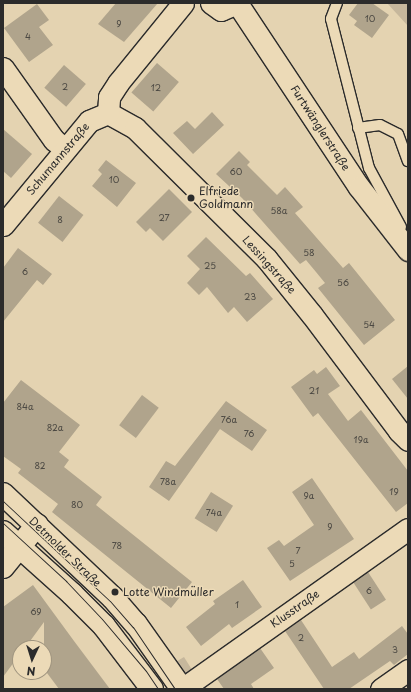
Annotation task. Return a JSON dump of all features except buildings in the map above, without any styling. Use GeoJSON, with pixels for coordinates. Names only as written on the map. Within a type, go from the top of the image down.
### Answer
{"type":"FeatureCollection","features":[{"type":"Feature","properties":{"kind":"main road","name":"Detmolder Straße"},"geometry":{"type":"LineString","coordinates":[[3,494],[37,525],[136,624],[182,689]]}},
{"type":"Feature","properties":{"kind":"main road"},"geometry":{"type":"LineString","coordinates":[[3,567],[37,525]]}},
{"type":"Feature","properties":{"kind":"main road"},"geometry":{"type":"LineString","coordinates":[[3,532],[104,626],[152,689]]}},
{"type":"Feature","properties":{"kind":"street"},"geometry":{"type":"LineString","coordinates":[[108,113],[110,97],[118,83],[183,3]]}},
{"type":"Feature","properties":{"kind":"street"},"geometry":{"type":"LineString","coordinates":[[211,3],[221,10],[237,3]]}},
{"type":"Feature","properties":{"kind":"street","name":"Furtwänglerstraße"},"geometry":{"type":"LineString","coordinates":[[237,3],[358,187],[408,250]]}},
{"type":"Feature","properties":{"kind":"street"},"geometry":{"type":"LineString","coordinates":[[3,68],[54,140],[64,148]]}},
{"type":"Feature","properties":{"kind":"street","name":"Schumannstraße"},"geometry":{"type":"LineString","coordinates":[[3,225],[64,148],[89,121],[108,113]]}},
{"type":"Feature","properties":{"kind":"street","name":"Lessingstraße"},"geometry":{"type":"LineString","coordinates":[[108,113],[135,128],[266,258],[312,315],[399,431],[408,440]]}},
{"type":"Feature","properties":{"kind":"street","name":"Klusstraße"},"geometry":{"type":"LineString","coordinates":[[182,689],[408,529]]}},
{"type":"Feature","properties":{"kind":"street"},"geometry":{"type":"LineString","coordinates":[[380,689],[408,670]]}},
{"type":"Feature","properties":{"kind":"lane","name":"Furtwänglerstraße"},"geometry":{"type":"LineString","coordinates":[[337,3],[331,19],[369,168],[408,240]]}},
{"type":"Feature","properties":{"kind":"lane"},"geometry":{"type":"LineString","coordinates":[[358,128],[380,125],[398,134],[408,161]]}},
{"type":"Feature","properties":{"kind":"shaded area"},"geometry":{"type":"Polygon","coordinates":[[[387,3],[408,3],[408,26],[387,3]]]}},
{"type":"Feature","properties":{"kind":"shaded area"},"geometry":{"type":"Polygon","coordinates":[[[184,657],[194,673],[184,675],[174,663],[184,657]]]}},
{"type":"Feature","properties":{"kind":"tram line"},"geometry":{"type":"LineString","coordinates":[[3,501],[110,601],[133,627],[175,689]]}},
{"type":"Feature","properties":{"kind":"tram line"},"geometry":{"type":"LineString","coordinates":[[3,523],[66,581],[102,619],[146,671],[158,689]]}},
{"type":"Feature","properties":{"kind":"place","name":"Elfriede Goldmann"},"geometry":{"type":"Point","coordinates":[191,198]}},
{"type":"Feature","properties":{"kind":"place","name":"Lotte Windmüller"},"geometry":{"type":"Point","coordinates":[115,592]}}]}
